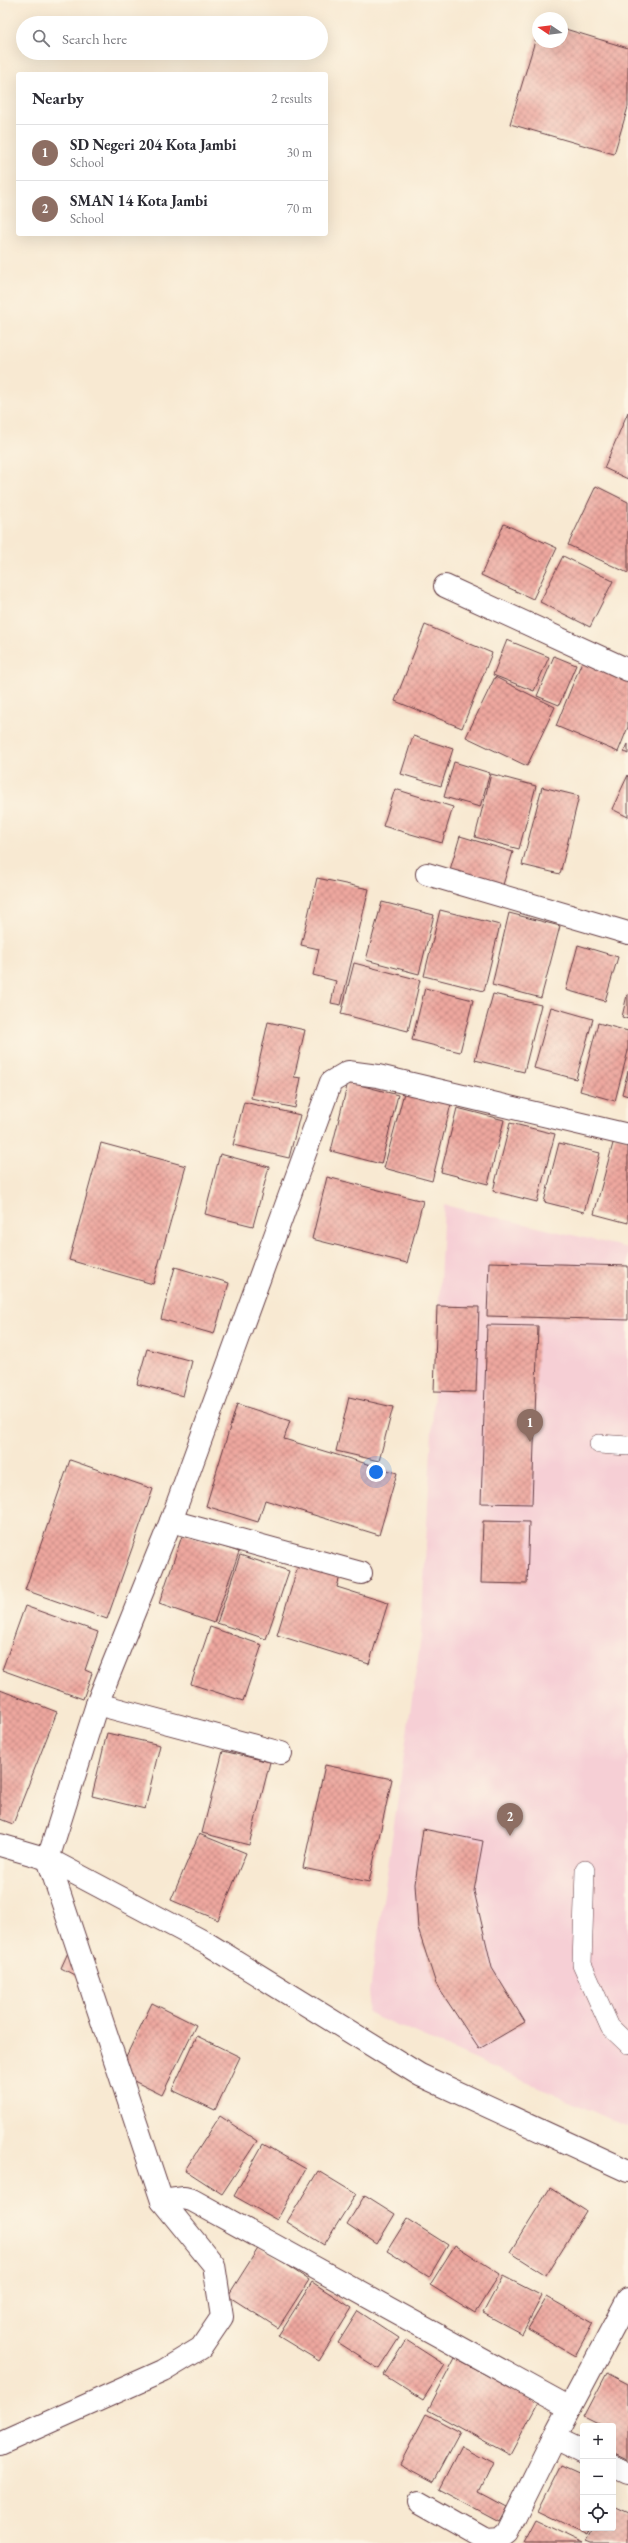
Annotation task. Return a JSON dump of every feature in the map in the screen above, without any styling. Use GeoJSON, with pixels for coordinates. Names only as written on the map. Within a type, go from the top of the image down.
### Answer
{"type":"FeatureCollection","features":[{"type":"Feature","properties":{"kind":"street"},"geometry":{"type":"LineString","coordinates":[[445,586],[628,670]]}},
{"type":"Feature","properties":{"kind":"street"},"geometry":{"type":"LineString","coordinates":[[427,874],[628,933]]}},
{"type":"Feature","properties":{"kind":"street"},"geometry":{"type":"LineString","coordinates":[[0,2444],[163,2370],[201,2348],[222,2317],[214,2265],[162,2201],[48,1859],[97,1704],[171,1521],[331,1082],[348,1072],[378,1076],[628,1135]]}},
{"type":"Feature","properties":{"kind":"street"},"geometry":{"type":"LineString","coordinates":[[171,1521],[361,1573]]}},
{"type":"Feature","properties":{"kind":"street"},"geometry":{"type":"LineString","coordinates":[[97,1704],[281,1753]]}},
{"type":"Feature","properties":{"kind":"street"},"geometry":{"type":"LineString","coordinates":[[0,1845],[48,1859],[208,1944],[420,2075],[628,2171]]}},
{"type":"Feature","properties":{"kind":"street"},"geometry":{"type":"LineString","coordinates":[[162,2201],[184,2198],[204,2206],[570,2408]]}},
{"type":"Feature","properties":{"kind":"street"},"geometry":{"type":"LineString","coordinates":[[419,2502],[486,2540],[499,2539],[507,2533],[554,2438],[628,2299]]}},
{"type":"Feature","properties":{"kind":"street"},"geometry":{"type":"LineString","coordinates":[[554,2438],[580,2451]]}},
{"type":"Feature","properties":{"kind":"street"},"geometry":{"type":"LineString","coordinates":[[616,2468],[628,2474]]}},
{"type":"Feature","properties":{"kind":"lane"},"geometry":{"type":"LineString","coordinates":[[599,1444],[628,1446]]}},
{"type":"Feature","properties":{"kind":"lane"},"geometry":{"type":"LineString","coordinates":[[585,1870],[582,1964],[610,2027],[628,2044]]}},
{"type":"Feature","properties":{"kind":"shaded area"},"geometry":{"type":"Polygon","coordinates":[[[444,1205],[628,1248],[628,2127],[367,2012],[421,1636],[444,1205]]]}},
{"type":"Feature","properties":{"kind":"building"},"geometry":{"type":"Polygon","coordinates":[[[568,30],[628,48],[628,107],[614,154],[510,124],[533,48],[568,48],[568,30]]]}},
{"type":"Feature","properties":{"kind":"building"},"geometry":{"type":"Polygon","coordinates":[[[628,412],[628,479],[604,468],[628,412]]]}},
{"type":"Feature","properties":{"kind":"building"},"geometry":{"type":"Polygon","coordinates":[[[596,486],[628,502],[628,573],[568,545],[596,486]]]}},
{"type":"Feature","properties":{"kind":"building"},"geometry":{"type":"Polygon","coordinates":[[[504,524],[557,548],[533,599],[481,575],[504,524]]]}},
{"type":"Feature","properties":{"kind":"building"},"geometry":{"type":"Polygon","coordinates":[[[563,556],[613,581],[590,627],[540,602],[563,556]]]}},
{"type":"Feature","properties":{"kind":"building"},"geometry":{"type":"Polygon","coordinates":[[[425,625],[492,653],[462,728],[395,701],[425,625]]]}},
{"type":"Feature","properties":{"kind":"building"},"geometry":{"type":"Polygon","coordinates":[[[507,640],[549,657],[534,691],[493,675],[507,640]]]}},
{"type":"Feature","properties":{"kind":"building"},"geometry":{"type":"Polygon","coordinates":[[[585,654],[628,671],[628,727],[618,752],[556,726],[585,654]]]}},
{"type":"Feature","properties":{"kind":"building"},"geometry":{"type":"Polygon","coordinates":[[[554,656],[576,665],[559,705],[537,696],[554,656]]]}},
{"type":"Feature","properties":{"kind":"building"},"geometry":{"type":"Polygon","coordinates":[[[495,677],[555,707],[527,766],[466,737],[495,677]]]}},
{"type":"Feature","properties":{"kind":"building"},"geometry":{"type":"Polygon","coordinates":[[[413,736],[453,749],[441,786],[401,774],[413,736]]]}},
{"type":"Feature","properties":{"kind":"building"},"geometry":{"type":"Polygon","coordinates":[[[628,744],[628,754],[624,752],[628,744]]]}},
{"type":"Feature","properties":{"kind":"building"},"geometry":{"type":"Polygon","coordinates":[[[454,762],[490,773],[480,807],[444,797],[454,762]]]}},
{"type":"Feature","properties":{"kind":"building"},"geometry":{"type":"Polygon","coordinates":[[[491,774],[536,786],[519,849],[475,837],[491,774]]]}},
{"type":"Feature","properties":{"kind":"building"},"geometry":{"type":"Polygon","coordinates":[[[628,775],[628,817],[612,809],[628,775]]]}},
{"type":"Feature","properties":{"kind":"building"},"geometry":{"type":"Polygon","coordinates":[[[542,787],[579,796],[560,874],[522,865],[542,787]]]}},
{"type":"Feature","properties":{"kind":"building"},"geometry":{"type":"Polygon","coordinates":[[[395,789],[453,807],[442,843],[383,826],[395,789]]]}},
{"type":"Feature","properties":{"kind":"building"},"geometry":{"type":"Polygon","coordinates":[[[460,836],[513,852],[502,888],[449,873],[460,836]]]}},
{"type":"Feature","properties":{"kind":"building"},"geometry":{"type":"Polygon","coordinates":[[[317,878],[369,889],[341,1005],[331,1003],[336,981],[313,975],[319,949],[301,945],[317,878]]]}},
{"type":"Feature","properties":{"kind":"building"},"geometry":{"type":"Polygon","coordinates":[[[382,902],[434,915],[419,974],[366,960],[382,902]]]}},
{"type":"Feature","properties":{"kind":"building"},"geometry":{"type":"Polygon","coordinates":[[[440,910],[500,925],[484,991],[424,976],[440,910]]]}},
{"type":"Feature","properties":{"kind":"building"},"geometry":{"type":"Polygon","coordinates":[[[509,913],[560,926],[541,998],[492,985],[509,913]]]}},
{"type":"Feature","properties":{"kind":"building"},"geometry":{"type":"Polygon","coordinates":[[[578,945],[618,957],[605,1001],[566,990],[578,945]]]}},
{"type":"Feature","properties":{"kind":"building"},"geometry":{"type":"Polygon","coordinates":[[[354,963],[420,980],[408,1031],[341,1014],[354,963]]]}},
{"type":"Feature","properties":{"kind":"building"},"geometry":{"type":"Polygon","coordinates":[[[425,988],[473,1000],[460,1052],[412,1040],[425,988]]]}},
{"type":"Feature","properties":{"kind":"building"},"geometry":{"type":"Polygon","coordinates":[[[493,994],[541,1005],[524,1072],[475,1060],[493,994]]]}},
{"type":"Feature","properties":{"kind":"building"},"geometry":{"type":"Polygon","coordinates":[[[628,995],[628,1019],[622,1017],[628,995]]]}},
{"type":"Feature","properties":{"kind":"building"},"geometry":{"type":"Polygon","coordinates":[[[551,1007],[593,1019],[576,1079],[534,1068],[551,1007]]]}},
{"type":"Feature","properties":{"kind":"building"},"geometry":{"type":"Polygon","coordinates":[[[268,1022],[305,1030],[294,1077],[301,1078],[295,1108],[251,1098],[268,1022]]]}},
{"type":"Feature","properties":{"kind":"building"},"geometry":{"type":"Polygon","coordinates":[[[598,1023],[628,1031],[628,1051],[615,1101],[580,1091],[598,1023]]]}},
{"type":"Feature","properties":{"kind":"building"},"geometry":{"type":"Polygon","coordinates":[[[628,1071],[628,1096],[622,1094],[628,1071]]]}},
{"type":"Feature","properties":{"kind":"building"},"geometry":{"type":"Polygon","coordinates":[[[348,1082],[398,1095],[381,1164],[331,1151],[348,1082]]]}},
{"type":"Feature","properties":{"kind":"building"},"geometry":{"type":"Polygon","coordinates":[[[405,1089],[452,1100],[432,1181],[384,1168],[405,1089]]]}},
{"type":"Feature","properties":{"kind":"building"},"geometry":{"type":"Polygon","coordinates":[[[244,1102],[300,1115],[289,1158],[233,1145],[244,1102]]]}},
{"type":"Feature","properties":{"kind":"building"},"geometry":{"type":"Polygon","coordinates":[[[457,1108],[504,1120],[488,1184],[441,1172],[457,1108]]]}},
{"type":"Feature","properties":{"kind":"building"},"geometry":{"type":"Polygon","coordinates":[[[510,1123],[555,1134],[537,1202],[493,1191],[510,1123]]]}},
{"type":"Feature","properties":{"kind":"building"},"geometry":{"type":"Polygon","coordinates":[[[615,1136],[628,1139],[628,1223],[594,1214],[615,1136]]]}},
{"type":"Feature","properties":{"kind":"building"},"geometry":{"type":"Polygon","coordinates":[[[101,1143],[186,1166],[153,1284],[69,1260],[101,1143]]]}},
{"type":"Feature","properties":{"kind":"building"},"geometry":{"type":"Polygon","coordinates":[[[559,1143],[600,1153],[584,1212],[544,1202],[559,1143]]]}},
{"type":"Feature","properties":{"kind":"building"},"geometry":{"type":"Polygon","coordinates":[[[220,1154],[269,1167],[253,1226],[205,1214],[220,1154]]]}},
{"type":"Feature","properties":{"kind":"building"},"geometry":{"type":"Polygon","coordinates":[[[327,1177],[423,1201],[407,1263],[312,1239],[327,1177]]]}},
{"type":"Feature","properties":{"kind":"building"},"geometry":{"type":"Polygon","coordinates":[[[489,1262],[628,1266],[628,1320],[487,1316],[489,1262]]]}},
{"type":"Feature","properties":{"kind":"building"},"geometry":{"type":"Polygon","coordinates":[[[175,1267],[229,1283],[214,1334],[161,1319],[175,1267]]]}},
{"type":"Feature","properties":{"kind":"building"},"geometry":{"type":"Polygon","coordinates":[[[437,1306],[479,1307],[476,1392],[434,1391],[437,1306]]]}},
{"type":"Feature","properties":{"kind":"building"},"geometry":{"type":"Polygon","coordinates":[[[487,1325],[538,1326],[532,1504],[481,1503],[487,1325]]]}},
{"type":"Feature","properties":{"kind":"building"},"geometry":{"type":"Polygon","coordinates":[[[147,1349],[192,1361],[183,1396],[137,1384],[147,1349]]]}},
{"type":"Feature","properties":{"kind":"building"},"geometry":{"type":"Polygon","coordinates":[[[349,1397],[393,1407],[379,1461],[336,1451],[349,1397]]]}},
{"type":"Feature","properties":{"kind":"building"},"geometry":{"type":"Polygon","coordinates":[[[237,1404],[290,1421],[284,1439],[397,1473],[379,1535],[265,1500],[258,1522],[206,1506],[237,1404]]]}},
{"type":"Feature","properties":{"kind":"building"},"geometry":{"type":"Polygon","coordinates":[[[70,1460],[153,1489],[107,1619],[25,1590],[70,1460]]]}},
{"type":"Feature","properties":{"kind":"building"},"geometry":{"type":"Polygon","coordinates":[[[483,1521],[529,1522],[527,1584],[481,1583],[483,1521]]]}},
{"type":"Feature","properties":{"kind":"building"},"geometry":{"type":"Polygon","coordinates":[[[183,1533],[239,1552],[214,1623],[159,1604],[183,1533]]]}},
{"type":"Feature","properties":{"kind":"building"},"geometry":{"type":"Polygon","coordinates":[[[240,1555],[289,1571],[266,1639],[217,1623],[240,1555]]]}},
{"type":"Feature","properties":{"kind":"building"},"geometry":{"type":"Polygon","coordinates":[[[299,1563],[340,1576],[337,1587],[388,1603],[369,1664],[277,1635],[299,1563]]]}},
{"type":"Feature","properties":{"kind":"building"},"geometry":{"type":"Polygon","coordinates":[[[25,1606],[98,1632],[85,1670],[92,1673],[83,1699],[2,1670],[25,1606]]]}},
{"type":"Feature","properties":{"kind":"building"},"geometry":{"type":"Polygon","coordinates":[[[210,1627],[262,1645],[243,1701],[191,1684],[210,1627]]]}},
{"type":"Feature","properties":{"kind":"building"},"geometry":{"type":"Polygon","coordinates":[[[0,1690],[57,1712],[13,1824],[0,1819],[0,1690]]]}},
{"type":"Feature","properties":{"kind":"building"},"geometry":{"type":"Polygon","coordinates":[[[107,1733],[160,1745],[145,1809],[92,1796],[107,1733]]]}},
{"type":"Feature","properties":{"kind":"building"},"geometry":{"type":"Polygon","coordinates":[[[223,1751],[270,1762],[249,1845],[202,1833],[223,1751]]]}},
{"type":"Feature","properties":{"kind":"building"},"geometry":{"type":"Polygon","coordinates":[[[325,1765],[392,1779],[369,1882],[303,1868],[325,1765]]]}},
{"type":"Feature","properties":{"kind":"building"},"geometry":{"type":"Polygon","coordinates":[[[423,1829],[483,1841],[474,1891],[492,1968],[525,2022],[479,2049],[436,1984],[418,1929],[415,1884],[423,1829]]]}},
{"type":"Feature","properties":{"kind":"building"},"geometry":{"type":"Polygon","coordinates":[[[199,1834],[246,1853],[218,1920],[171,1900],[199,1834]]]}},
{"type":"Feature","properties":{"kind":"building"},"geometry":{"type":"Polygon","coordinates":[[[71,1946],[95,1958],[84,1980],[61,1968],[71,1946]]]}},
{"type":"Feature","properties":{"kind":"building"},"geometry":{"type":"Polygon","coordinates":[[[152,2003],[196,2025],[162,2095],[118,2073],[152,2003]]]}},
{"type":"Feature","properties":{"kind":"building"},"geometry":{"type":"Polygon","coordinates":[[[197,2036],[240,2057],[215,2110],[172,2090],[197,2036]]]}},
{"type":"Feature","properties":{"kind":"building"},"geometry":{"type":"Polygon","coordinates":[[[220,2116],[257,2141],[222,2194],[185,2170],[220,2116]]]}},
{"type":"Feature","properties":{"kind":"building"},"geometry":{"type":"Polygon","coordinates":[[[263,2144],[306,2169],[277,2220],[234,2196],[263,2144]]]}},
{"type":"Feature","properties":{"kind":"building"},"geometry":{"type":"Polygon","coordinates":[[[318,2171],[356,2194],[324,2245],[287,2222],[318,2171]]]}},
{"type":"Feature","properties":{"kind":"building"},"geometry":{"type":"Polygon","coordinates":[[[550,2188],[586,2211],[546,2275],[510,2252],[550,2188]]]}},
{"type":"Feature","properties":{"kind":"building"},"geometry":{"type":"Polygon","coordinates":[[[365,2195],[395,2214],[377,2244],[347,2224],[365,2195]]]}},
{"type":"Feature","properties":{"kind":"building"},"geometry":{"type":"Polygon","coordinates":[[[407,2219],[448,2245],[429,2277],[387,2251],[407,2219]]]}},
{"type":"Feature","properties":{"kind":"building"},"geometry":{"type":"Polygon","coordinates":[[[455,2245],[500,2274],[475,2313],[430,2285],[455,2245]]]}},
{"type":"Feature","properties":{"kind":"building"},"geometry":{"type":"Polygon","coordinates":[[[259,2247],[309,2280],[278,2328],[228,2296],[259,2247]]]}},
{"type":"Feature","properties":{"kind":"building"},"geometry":{"type":"Polygon","coordinates":[[[503,2276],[542,2296],[522,2334],[483,2313],[503,2276]]]}},
{"type":"Feature","properties":{"kind":"building"},"geometry":{"type":"Polygon","coordinates":[[[312,2282],[352,2308],[319,2361],[278,2336],[312,2282]]]}},
{"type":"Feature","properties":{"kind":"building"},"geometry":{"type":"Polygon","coordinates":[[[547,2297],[593,2323],[575,2356],[528,2329],[547,2297]]]}},
{"type":"Feature","properties":{"kind":"building"},"geometry":{"type":"Polygon","coordinates":[[[358,2311],[399,2338],[379,2369],[338,2343],[358,2311]]]}},
{"type":"Feature","properties":{"kind":"building"},"geometry":{"type":"Polygon","coordinates":[[[406,2340],[445,2365],[423,2400],[384,2375],[406,2340]]]}},
{"type":"Feature","properties":{"kind":"building"},"geometry":{"type":"Polygon","coordinates":[[[455,2358],[538,2403],[510,2455],[428,2410],[455,2358]]]}},
{"type":"Feature","properties":{"kind":"building"},"geometry":{"type":"Polygon","coordinates":[[[607,2373],[628,2384],[628,2460],[616,2454],[616,2423],[596,2423],[584,2417],[607,2373]]]}},
{"type":"Feature","properties":{"kind":"building"},"geometry":{"type":"Polygon","coordinates":[[[426,2414],[460,2432],[433,2482],[400,2464],[426,2414]]]}},
{"type":"Feature","properties":{"kind":"building"},"geometry":{"type":"Polygon","coordinates":[[[461,2446],[493,2463],[479,2492],[507,2507],[499,2521],[439,2489],[461,2446]]]}},
{"type":"Feature","properties":{"kind":"building"},"geometry":{"type":"Polygon","coordinates":[[[561,2465],[580,2474],[580,2531],[590,2531],[588,2535],[538,2511],[561,2465]]]}},
{"type":"Feature","properties":{"kind":"building"},"geometry":{"type":"Polygon","coordinates":[[[616,2507],[628,2513],[628,2543],[592,2543],[587,2541],[592,2531],[616,2531],[616,2507]]]}},
{"type":"Feature","properties":{"kind":"building"},"geometry":{"type":"Polygon","coordinates":[[[535,2520],[583,2543],[523,2543],[535,2520]]]}},
{"type":"Feature","properties":{"kind":"place","name":"SD Negeri 204 Kota Jambi"},"geometry":{"type":"Point","coordinates":[530,1442]}},
{"type":"Feature","properties":{"kind":"place","name":"SMAN 14 Kota Jambi"},"geometry":{"type":"Point","coordinates":[510,1836]}}]}
